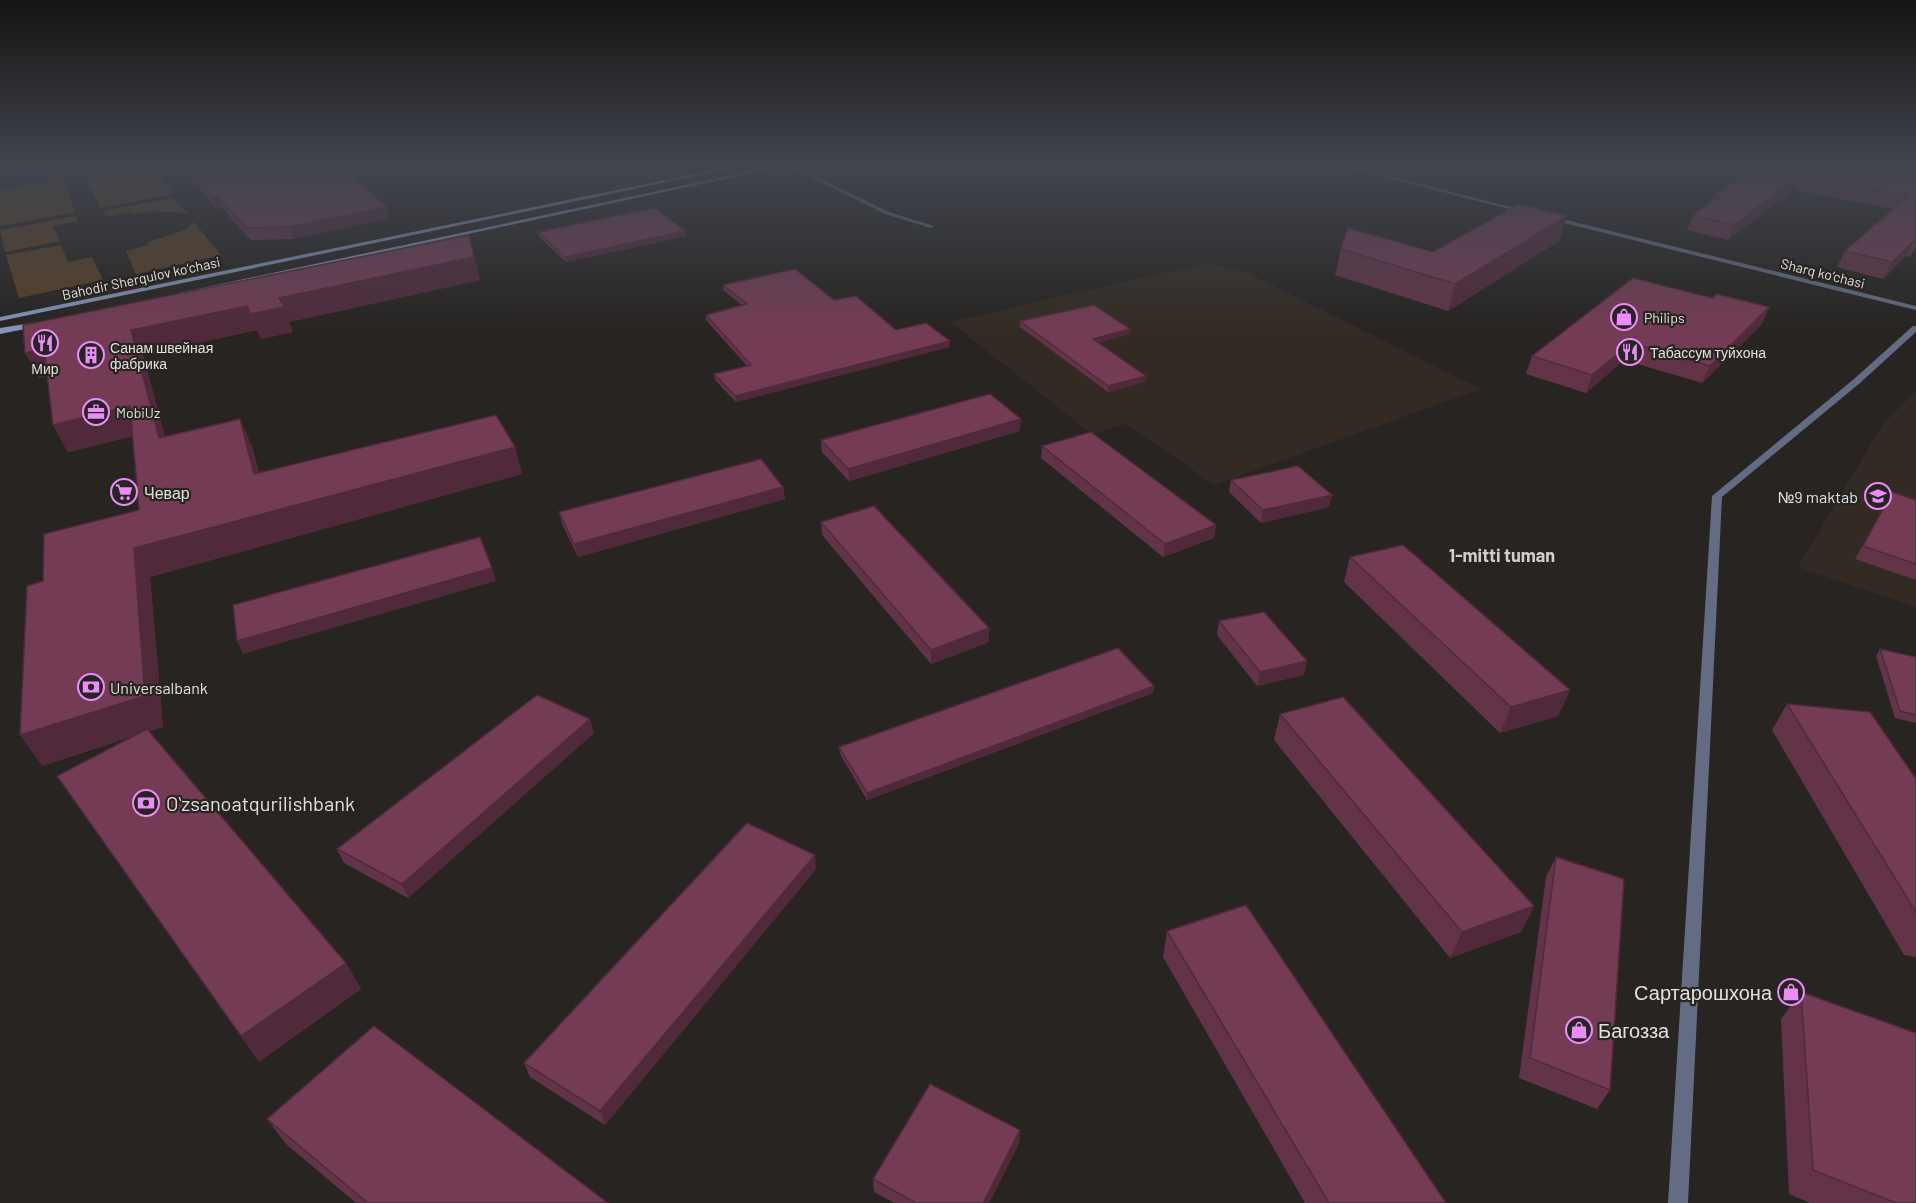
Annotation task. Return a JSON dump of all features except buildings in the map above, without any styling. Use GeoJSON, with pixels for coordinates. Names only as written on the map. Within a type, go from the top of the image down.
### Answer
{"type":"FeatureCollection","features":[{"type":"Feature","properties":{"kind":"main road","name":"Bahodir Sherqulov ko‘chasi"},"geometry":{"type":"LineString","coordinates":[[0,319],[474,221]]}},
{"type":"Feature","properties":{"kind":"main road","name":"Bahodir Sherqulov ko‘chasi"},"geometry":{"type":"LineString","coordinates":[[176,294],[522,221]]}},
{"type":"Feature","properties":{"kind":"main road","name":"Bahodir Sherqulov ko‘chasi"},"geometry":{"type":"LineString","coordinates":[[0,332],[49,321]]}},
{"type":"Feature","properties":{"kind":"street"},"geometry":{"type":"LineString","coordinates":[[915,221],[932,226]]}},
{"type":"Feature","properties":{"kind":"street","name":"Sharq ko‘chasi"},"geometry":{"type":"LineString","coordinates":[[1566,221],[1916,308]]}},
{"type":"Feature","properties":{"kind":"street"},"geometry":{"type":"LineString","coordinates":[[1678,1203],[1717,496],[1857,381],[1916,328]]}},
{"type":"Feature","properties":{"kind":"shaded area"},"geometry":{"type":"Polygon","coordinates":[[[0,221],[26,221],[0,226],[0,221]]]}},
{"type":"Feature","properties":{"kind":"shaded area"},"geometry":{"type":"Polygon","coordinates":[[[48,221],[77,221],[53,226],[60,241],[5,252],[0,230],[48,221]]]}},
{"type":"Feature","properties":{"kind":"shaded area"},"geometry":{"type":"Polygon","coordinates":[[[194,222],[221,255],[136,274],[126,251],[149,245],[148,242],[185,230],[194,222]]]}},
{"type":"Feature","properties":{"kind":"shaded area"},"geometry":{"type":"Polygon","coordinates":[[[61,245],[68,262],[92,257],[103,280],[19,298],[6,255],[61,245]]]}},
{"type":"Feature","properties":{"kind":"shaded area"},"geometry":{"type":"Polygon","coordinates":[[[1206,263],[1242,270],[1481,389],[1214,485],[1127,424],[1092,434],[950,322],[1206,263]]]}},
{"type":"Feature","properties":{"kind":"shaded area","name":"№9 maktab"},"geometry":{"type":"Polygon","coordinates":[[[1916,391],[1916,607],[1798,567],[1883,424],[1916,391]]]}},
{"type":"Feature","properties":{"kind":"place","name":"Philips"},"geometry":{"type":"Point","coordinates":[1624,317]}},
{"type":"Feature","properties":{"kind":"place","name":"Мир"},"geometry":{"type":"Point","coordinates":[45,343]}},
{"type":"Feature","properties":{"kind":"place","name":"Табассум туйхона"},"geometry":{"type":"Point","coordinates":[1630,352]}},
{"type":"Feature","properties":{"kind":"place","name":"Санам швейная фабрика"},"geometry":{"type":"Point","coordinates":[91,355]}},
{"type":"Feature","properties":{"kind":"place","name":"MobiUz"},"geometry":{"type":"Point","coordinates":[96,412]}},
{"type":"Feature","properties":{"kind":"place","name":"Чевар"},"geometry":{"type":"Point","coordinates":[124,492]}},
{"type":"Feature","properties":{"kind":"place","name":"№9 maktab"},"geometry":{"type":"Point","coordinates":[1878,496]}},
{"type":"Feature","properties":{"kind":"place","name":"Universalbank"},"geometry":{"type":"Point","coordinates":[91,687]}},
{"type":"Feature","properties":{"kind":"place","name":"Oʻzsanoatqurilishbank"},"geometry":{"type":"Point","coordinates":[146,803]}},
{"type":"Feature","properties":{"kind":"place","name":"Сартарошхона"},"geometry":{"type":"Point","coordinates":[1791,992]}},
{"type":"Feature","properties":{"kind":"place","name":"Багозза"},"geometry":{"type":"Point","coordinates":[1579,1030]}},
{"type":"Feature","properties":{"kind":"district","name":"1-mitti tuman"},"geometry":{"type":"Point","coordinates":[1502,555]}}]}
